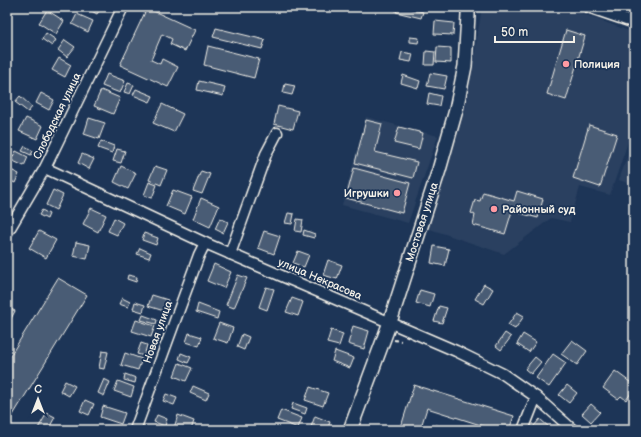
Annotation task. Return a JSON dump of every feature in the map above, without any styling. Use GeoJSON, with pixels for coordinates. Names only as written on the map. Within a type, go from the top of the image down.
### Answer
{"type":"FeatureCollection","features":[{"type":"Feature","properties":{"kind":"main road","name":"Мостовая улица"},"geometry":{"type":"LineString","coordinates":[[350,430],[390,322],[439,170],[456,110],[465,66],[468,7]]}},
{"type":"Feature","properties":{"kind":"street","name":"Слободская улица"},"geometry":{"type":"LineString","coordinates":[[7,233],[45,168],[123,7]]}},
{"type":"Feature","properties":{"kind":"street"},"geometry":{"type":"LineString","coordinates":[[588,7],[629,21],[634,21]]}},
{"type":"Feature","properties":{"kind":"street"},"geometry":{"type":"LineString","coordinates":[[230,254],[266,154],[277,133]]}},
{"type":"Feature","properties":{"kind":"street","name":"улица Некрасова"},"geometry":{"type":"LineString","coordinates":[[45,168],[205,243],[456,351],[503,374],[536,397],[573,430]]}},
{"type":"Feature","properties":{"kind":"street","name":"Новая улица"},"geometry":{"type":"LineString","coordinates":[[135,430],[199,255],[205,243]]}},
{"type":"Feature","properties":{"kind":"street"},"geometry":{"type":"LineString","coordinates":[[523,430],[536,397]]}},
{"type":"Feature","properties":{"kind":"path"},"geometry":{"type":"LineString","coordinates":[[434,430],[435,426],[452,430]]}},
{"type":"Feature","properties":{"kind":"shaded area"},"geometry":{"type":"Polygon","coordinates":[[[482,7],[560,7],[634,33],[634,124],[610,195],[580,187],[570,222],[551,218],[504,254],[427,228],[466,106],[482,7]]]}},
{"type":"Feature","properties":{"kind":"shaded area"},"geometry":{"type":"Polygon","coordinates":[[[366,117],[438,136],[408,223],[342,205],[366,117]]]}},
{"type":"Feature","properties":{"kind":"shaded area"},"geometry":{"type":"Polygon","coordinates":[[[634,138],[634,185],[619,180],[634,138]]]}},
{"type":"Feature","properties":{"kind":"building"},"geometry":{"type":"Polygon","coordinates":[[[84,7],[99,7],[101,8],[97,14],[84,7]]]}},
{"type":"Feature","properties":{"kind":"building"},"geometry":{"type":"Polygon","coordinates":[[[397,7],[404,7],[423,12],[421,18],[396,12],[397,7]]]}},
{"type":"Feature","properties":{"kind":"building"},"geometry":{"type":"Polygon","coordinates":[[[147,8],[195,30],[185,51],[170,44],[172,39],[162,34],[151,60],[160,64],[162,59],[178,67],[168,87],[120,65],[147,8]]]}},
{"type":"Feature","properties":{"kind":"building"},"geometry":{"type":"Polygon","coordinates":[[[47,10],[64,21],[56,34],[39,23],[47,10]]]}},
{"type":"Feature","properties":{"kind":"building"},"geometry":{"type":"Polygon","coordinates":[[[77,14],[93,21],[88,32],[72,24],[77,14]]]}},
{"type":"Feature","properties":{"kind":"building"},"geometry":{"type":"Polygon","coordinates":[[[435,21],[454,23],[453,35],[434,34],[435,21]]]}},
{"type":"Feature","properties":{"kind":"building"},"geometry":{"type":"Polygon","coordinates":[[[216,28],[265,40],[262,49],[213,37],[216,28]]]}},
{"type":"Feature","properties":{"kind":"building"},"geometry":{"type":"Polygon","coordinates":[[[566,30],[585,36],[566,100],[547,94],[566,30]]]}},
{"type":"Feature","properties":{"kind":"building"},"geometry":{"type":"Polygon","coordinates":[[[46,33],[56,40],[52,46],[42,39],[46,33]]]}},
{"type":"Feature","properties":{"kind":"building"},"geometry":{"type":"Polygon","coordinates":[[[410,37],[419,38],[418,43],[410,42],[410,37]]]}},
{"type":"Feature","properties":{"kind":"building"},"geometry":{"type":"Polygon","coordinates":[[[65,40],[75,47],[67,57],[58,50],[65,40]]]}},
{"type":"Feature","properties":{"kind":"building"},"geometry":{"type":"Polygon","coordinates":[[[208,46],[259,59],[254,78],[204,65],[208,46]]]}},
{"type":"Feature","properties":{"kind":"building"},"geometry":{"type":"Polygon","coordinates":[[[437,47],[451,48],[451,63],[436,62],[437,47]]]}},
{"type":"Feature","properties":{"kind":"building"},"geometry":{"type":"Polygon","coordinates":[[[426,51],[435,52],[434,65],[425,65],[426,51]]]}},
{"type":"Feature","properties":{"kind":"building"},"geometry":{"type":"Polygon","coordinates":[[[402,52],[413,54],[411,62],[400,60],[402,52]]]}},
{"type":"Feature","properties":{"kind":"building"},"geometry":{"type":"Polygon","coordinates":[[[59,58],[71,65],[65,77],[52,70],[59,58]]]}},
{"type":"Feature","properties":{"kind":"building"},"geometry":{"type":"Polygon","coordinates":[[[430,73],[447,76],[444,89],[427,86],[430,73]]]}},
{"type":"Feature","properties":{"kind":"building"},"geometry":{"type":"Polygon","coordinates":[[[107,74],[125,81],[120,93],[102,86],[107,74]]]}},
{"type":"Feature","properties":{"kind":"building"},"geometry":{"type":"Polygon","coordinates":[[[403,75],[420,81],[418,88],[401,83],[403,75]]]}},
{"type":"Feature","properties":{"kind":"building"},"geometry":{"type":"Polygon","coordinates":[[[199,81],[225,87],[223,96],[197,90],[199,81]]]}},
{"type":"Feature","properties":{"kind":"building"},"geometry":{"type":"Polygon","coordinates":[[[128,83],[134,85],[130,94],[124,92],[128,83]]]}},
{"type":"Feature","properties":{"kind":"building"},"geometry":{"type":"Polygon","coordinates":[[[285,84],[295,86],[292,95],[283,93],[285,84]]]}},
{"type":"Feature","properties":{"kind":"building"},"geometry":{"type":"Polygon","coordinates":[[[136,89],[153,96],[150,102],[133,95],[136,89]]]}},
{"type":"Feature","properties":{"kind":"building"},"geometry":{"type":"Polygon","coordinates":[[[101,90],[120,98],[113,114],[94,106],[101,90]]]}},
{"type":"Feature","properties":{"kind":"building"},"geometry":{"type":"Polygon","coordinates":[[[41,93],[54,100],[49,110],[36,103],[41,93]]]}},
{"type":"Feature","properties":{"kind":"building"},"geometry":{"type":"Polygon","coordinates":[[[429,93],[441,96],[439,106],[427,104],[429,93]]]}},
{"type":"Feature","properties":{"kind":"building"},"geometry":{"type":"Polygon","coordinates":[[[20,96],[32,107],[28,112],[15,102],[20,96]]]}},
{"type":"Feature","properties":{"kind":"building"},"geometry":{"type":"Polygon","coordinates":[[[162,104],[183,114],[174,132],[153,123],[162,104]]]}},
{"type":"Feature","properties":{"kind":"building"},"geometry":{"type":"Polygon","coordinates":[[[278,106],[298,111],[293,129],[274,124],[278,106]]]}},
{"type":"Feature","properties":{"kind":"building"},"geometry":{"type":"Polygon","coordinates":[[[26,118],[43,126],[37,139],[19,131],[26,118]]]}},
{"type":"Feature","properties":{"kind":"building"},"geometry":{"type":"Polygon","coordinates":[[[89,118],[105,123],[99,139],[84,134],[89,118]]]}},
{"type":"Feature","properties":{"kind":"building"},"geometry":{"type":"Polygon","coordinates":[[[366,120],[382,124],[375,152],[417,162],[413,178],[355,163],[366,120]]]}},
{"type":"Feature","properties":{"kind":"building"},"geometry":{"type":"Polygon","coordinates":[[[589,125],[617,134],[600,187],[573,178],[589,125]]]}},
{"type":"Feature","properties":{"kind":"building"},"geometry":{"type":"Polygon","coordinates":[[[399,127],[423,133],[419,149],[394,143],[399,127]]]}},
{"type":"Feature","properties":{"kind":"building"},"geometry":{"type":"Polygon","coordinates":[[[101,141],[114,146],[112,153],[98,148],[101,141]]]}},
{"type":"Feature","properties":{"kind":"building"},"geometry":{"type":"Polygon","coordinates":[[[25,146],[33,151],[31,155],[22,151],[25,146]]]}},
{"type":"Feature","properties":{"kind":"building"},"geometry":{"type":"Polygon","coordinates":[[[117,149],[125,151],[121,163],[113,161],[117,149]]]}},
{"type":"Feature","properties":{"kind":"building"},"geometry":{"type":"Polygon","coordinates":[[[16,151],[28,157],[24,166],[11,160],[16,151]]]}},
{"type":"Feature","properties":{"kind":"building"},"geometry":{"type":"Polygon","coordinates":[[[82,154],[94,159],[89,169],[78,163],[82,154]]]}},
{"type":"Feature","properties":{"kind":"building"},"geometry":{"type":"Polygon","coordinates":[[[121,166],[136,173],[128,189],[114,182],[121,166]]]}},
{"type":"Feature","properties":{"kind":"building"},"geometry":{"type":"Polygon","coordinates":[[[155,166],[167,170],[161,185],[149,180],[155,166]]]}},
{"type":"Feature","properties":{"kind":"building"},"geometry":{"type":"Polygon","coordinates":[[[7,168],[19,174],[15,183],[7,179],[7,168]]]}},
{"type":"Feature","properties":{"kind":"building"},"geometry":{"type":"Polygon","coordinates":[[[354,168],[410,183],[402,213],[346,198],[354,168]]]}},
{"type":"Feature","properties":{"kind":"building"},"geometry":{"type":"Polygon","coordinates":[[[201,171],[210,174],[202,194],[193,191],[201,171]]]}},
{"type":"Feature","properties":{"kind":"building"},"geometry":{"type":"Polygon","coordinates":[[[149,182],[157,185],[152,198],[144,195],[149,182]]]}},
{"type":"Feature","properties":{"kind":"building"},"geometry":{"type":"Polygon","coordinates":[[[53,190],[63,195],[56,210],[46,205],[53,190]]]}},
{"type":"Feature","properties":{"kind":"building"},"geometry":{"type":"Polygon","coordinates":[[[173,190],[192,197],[185,214],[166,206],[173,190]]]}},
{"type":"Feature","properties":{"kind":"building"},"geometry":{"type":"Polygon","coordinates":[[[517,191],[543,199],[538,218],[512,211],[505,234],[473,225],[475,215],[471,213],[475,200],[480,201],[483,192],[514,201],[517,191]]]}},
{"type":"Feature","properties":{"kind":"building"},"geometry":{"type":"Polygon","coordinates":[[[201,198],[219,206],[210,227],[193,219],[201,198]]]}},
{"type":"Feature","properties":{"kind":"building"},"geometry":{"type":"Polygon","coordinates":[[[91,208],[106,215],[98,232],[83,224],[91,208]]]}},
{"type":"Feature","properties":{"kind":"building"},"geometry":{"type":"Polygon","coordinates":[[[42,210],[49,214],[47,219],[39,215],[42,210]]]}},
{"type":"Feature","properties":{"kind":"building"},"geometry":{"type":"Polygon","coordinates":[[[288,213],[294,214],[292,224],[285,223],[288,213]]]}},
{"type":"Feature","properties":{"kind":"building"},"geometry":{"type":"Polygon","coordinates":[[[114,218],[123,223],[117,235],[108,231],[114,218]]]}},
{"type":"Feature","properties":{"kind":"building"},"geometry":{"type":"Polygon","coordinates":[[[220,218],[228,222],[223,233],[215,229],[220,218]]]}},
{"type":"Feature","properties":{"kind":"building"},"geometry":{"type":"Polygon","coordinates":[[[297,219],[303,220],[301,232],[295,231],[297,219]]]}},
{"type":"Feature","properties":{"kind":"building"},"geometry":{"type":"Polygon","coordinates":[[[304,230],[315,234],[314,238],[303,235],[304,230]]]}},
{"type":"Feature","properties":{"kind":"building"},"geometry":{"type":"Polygon","coordinates":[[[39,231],[56,240],[46,258],[29,248],[39,231]]]}},
{"type":"Feature","properties":{"kind":"building"},"geometry":{"type":"Polygon","coordinates":[[[264,231],[280,236],[274,254],[258,248],[264,231]]]}},
{"type":"Feature","properties":{"kind":"building"},"geometry":{"type":"Polygon","coordinates":[[[144,233],[158,238],[156,245],[142,240],[144,233]]]}},
{"type":"Feature","properties":{"kind":"building"},"geometry":{"type":"Polygon","coordinates":[[[76,242],[90,245],[87,259],[73,256],[76,242]]]}},
{"type":"Feature","properties":{"kind":"building"},"geometry":{"type":"Polygon","coordinates":[[[434,246],[449,249],[445,266],[431,263],[434,246]]]}},
{"type":"Feature","properties":{"kind":"building"},"geometry":{"type":"Polygon","coordinates":[[[140,248],[151,253],[149,258],[137,254],[140,248]]]}},
{"type":"Feature","properties":{"kind":"building"},"geometry":{"type":"Polygon","coordinates":[[[298,251],[309,255],[304,267],[293,263],[298,251]]]}},
{"type":"Feature","properties":{"kind":"building"},"geometry":{"type":"Polygon","coordinates":[[[328,260],[342,265],[337,279],[323,275],[328,260]]]}},
{"type":"Feature","properties":{"kind":"building"},"geometry":{"type":"Polygon","coordinates":[[[214,264],[231,272],[224,288],[207,281],[214,264]]]}},
{"type":"Feature","properties":{"kind":"building"},"geometry":{"type":"Polygon","coordinates":[[[128,275],[137,277],[136,282],[127,279],[128,275]]]}},
{"type":"Feature","properties":{"kind":"building"},"geometry":{"type":"Polygon","coordinates":[[[238,275],[247,278],[234,308],[226,305],[238,275]]]}},
{"type":"Feature","properties":{"kind":"building"},"geometry":{"type":"Polygon","coordinates":[[[58,278],[87,295],[10,420],[7,419],[7,361],[58,278]]]}},
{"type":"Feature","properties":{"kind":"building"},"geometry":{"type":"Polygon","coordinates":[[[484,284],[493,289],[484,304],[475,299],[484,284]]]}},
{"type":"Feature","properties":{"kind":"building"},"geometry":{"type":"Polygon","coordinates":[[[266,287],[274,289],[267,310],[259,307],[266,287]]]}},
{"type":"Feature","properties":{"kind":"building"},"geometry":{"type":"Polygon","coordinates":[[[420,290],[434,294],[430,307],[416,303],[420,290]]]}},
{"type":"Feature","properties":{"kind":"building"},"geometry":{"type":"Polygon","coordinates":[[[152,295],[168,300],[164,311],[148,306],[152,295]]]}},
{"type":"Feature","properties":{"kind":"building"},"geometry":{"type":"Polygon","coordinates":[[[122,298],[130,302],[128,307],[119,304],[122,298]]]}},
{"type":"Feature","properties":{"kind":"building"},"geometry":{"type":"Polygon","coordinates":[[[292,298],[303,302],[298,316],[286,312],[292,298]]]}},
{"type":"Feature","properties":{"kind":"building"},"geometry":{"type":"Polygon","coordinates":[[[135,302],[145,305],[143,312],[133,309],[135,302]]]}},
{"type":"Feature","properties":{"kind":"building"},"geometry":{"type":"Polygon","coordinates":[[[198,304],[219,312],[217,319],[196,312],[198,304]]]}},
{"type":"Feature","properties":{"kind":"building"},"geometry":{"type":"Polygon","coordinates":[[[439,306],[447,308],[442,323],[434,321],[439,306]]]}},
{"type":"Feature","properties":{"kind":"building"},"geometry":{"type":"Polygon","coordinates":[[[7,307],[15,311],[7,326],[7,307]]]}},
{"type":"Feature","properties":{"kind":"building"},"geometry":{"type":"Polygon","coordinates":[[[517,312],[524,316],[515,329],[508,325],[517,312]]]}},
{"type":"Feature","properties":{"kind":"building"},"geometry":{"type":"Polygon","coordinates":[[[143,315],[157,320],[156,324],[141,320],[143,315]]]}},
{"type":"Feature","properties":{"kind":"building"},"geometry":{"type":"Polygon","coordinates":[[[136,320],[155,326],[151,337],[132,331],[136,320]]]}},
{"type":"Feature","properties":{"kind":"building"},"geometry":{"type":"Polygon","coordinates":[[[219,323],[233,328],[228,343],[213,338],[219,323]]]}},
{"type":"Feature","properties":{"kind":"building"},"geometry":{"type":"Polygon","coordinates":[[[353,326],[369,331],[364,349],[348,344],[353,326]]]}},
{"type":"Feature","properties":{"kind":"building"},"geometry":{"type":"Polygon","coordinates":[[[331,330],[343,334],[339,346],[327,343],[331,330]]]}},
{"type":"Feature","properties":{"kind":"building"},"geometry":{"type":"Polygon","coordinates":[[[189,333],[202,337],[199,346],[186,342],[189,333]]]}},
{"type":"Feature","properties":{"kind":"building"},"geometry":{"type":"Polygon","coordinates":[[[505,333],[511,337],[501,350],[496,346],[505,333]]]}},
{"type":"Feature","properties":{"kind":"building"},"geometry":{"type":"Polygon","coordinates":[[[242,334],[249,337],[244,350],[237,347],[242,334]]]}},
{"type":"Feature","properties":{"kind":"building"},"geometry":{"type":"Polygon","coordinates":[[[523,334],[536,342],[529,352],[517,344],[523,334]]]}},
{"type":"Feature","properties":{"kind":"building"},"geometry":{"type":"Polygon","coordinates":[[[572,340],[587,351],[577,365],[561,354],[572,340]]]}},
{"type":"Feature","properties":{"kind":"building"},"geometry":{"type":"Polygon","coordinates":[[[141,343],[147,345],[144,356],[137,354],[141,343]]]}},
{"type":"Feature","properties":{"kind":"building"},"geometry":{"type":"Polygon","coordinates":[[[102,351],[108,352],[104,369],[99,368],[102,351]]]}},
{"type":"Feature","properties":{"kind":"building"},"geometry":{"type":"Polygon","coordinates":[[[335,351],[354,358],[350,368],[332,361],[335,351]]]}},
{"type":"Feature","properties":{"kind":"building"},"geometry":{"type":"Polygon","coordinates":[[[125,353],[142,359],[138,370],[121,365],[125,353]]]}},
{"type":"Feature","properties":{"kind":"building"},"geometry":{"type":"Polygon","coordinates":[[[181,353],[191,357],[188,363],[179,359],[181,353]]]}},
{"type":"Feature","properties":{"kind":"building"},"geometry":{"type":"Polygon","coordinates":[[[553,354],[566,363],[549,387],[536,378],[553,354]]]}},
{"type":"Feature","properties":{"kind":"building"},"geometry":{"type":"Polygon","coordinates":[[[535,357],[541,362],[531,374],[525,369],[535,357]]]}},
{"type":"Feature","properties":{"kind":"building"},"geometry":{"type":"Polygon","coordinates":[[[179,363],[192,368],[186,381],[174,376],[179,363]]]}},
{"type":"Feature","properties":{"kind":"building"},"geometry":{"type":"Polygon","coordinates":[[[615,371],[634,385],[634,389],[626,400],[621,396],[618,399],[603,388],[615,371]]]}},
{"type":"Feature","properties":{"kind":"building"},"geometry":{"type":"Polygon","coordinates":[[[125,374],[136,378],[135,383],[124,380],[125,374]]]}},
{"type":"Feature","properties":{"kind":"building"},"geometry":{"type":"Polygon","coordinates":[[[104,379],[110,382],[104,396],[98,393],[104,379]]]}},
{"type":"Feature","properties":{"kind":"building"},"geometry":{"type":"Polygon","coordinates":[[[65,381],[75,386],[69,396],[60,391],[65,381]]]}},
{"type":"Feature","properties":{"kind":"building"},"geometry":{"type":"Polygon","coordinates":[[[118,381],[134,387],[131,397],[114,391],[118,381]]]}},
{"type":"Feature","properties":{"kind":"building"},"geometry":{"type":"Polygon","coordinates":[[[414,385],[514,416],[509,430],[490,430],[490,428],[427,408],[420,430],[400,430],[414,385]]]}},
{"type":"Feature","properties":{"kind":"building"},"geometry":{"type":"Polygon","coordinates":[[[567,385],[577,393],[569,403],[559,395],[567,385]]]}},
{"type":"Feature","properties":{"kind":"building"},"geometry":{"type":"Polygon","coordinates":[[[193,386],[209,393],[206,400],[190,393],[193,386]]]}},
{"type":"Feature","properties":{"kind":"building"},"geometry":{"type":"Polygon","coordinates":[[[310,387],[328,393],[323,406],[305,400],[310,387]]]}},
{"type":"Feature","properties":{"kind":"building"},"geometry":{"type":"Polygon","coordinates":[[[166,394],[177,398],[174,405],[163,401],[166,394]]]}},
{"type":"Feature","properties":{"kind":"building"},"geometry":{"type":"Polygon","coordinates":[[[85,400],[94,404],[89,415],[80,411],[85,400]]]}},
{"type":"Feature","properties":{"kind":"building"},"geometry":{"type":"Polygon","coordinates":[[[293,403],[307,408],[305,414],[291,409],[293,403]]]}},
{"type":"Feature","properties":{"kind":"building"},"geometry":{"type":"Polygon","coordinates":[[[591,404],[600,412],[591,422],[582,414],[591,404]]]}},
{"type":"Feature","properties":{"kind":"building"},"geometry":{"type":"Polygon","coordinates":[[[103,406],[125,413],[121,424],[100,417],[103,406]]]}},
{"type":"Feature","properties":{"kind":"building"},"geometry":{"type":"Polygon","coordinates":[[[281,410],[302,418],[298,428],[277,420],[281,410]]]}},
{"type":"Feature","properties":{"kind":"building"},"geometry":{"type":"Polygon","coordinates":[[[47,413],[55,417],[48,430],[37,430],[47,413]]]}},
{"type":"Feature","properties":{"kind":"building"},"geometry":{"type":"Polygon","coordinates":[[[157,415],[167,419],[165,426],[154,422],[157,415]]]}},
{"type":"Feature","properties":{"kind":"building"},"geometry":{"type":"Polygon","coordinates":[[[178,415],[194,421],[191,430],[180,430],[174,428],[178,415]]]}},
{"type":"Feature","properties":{"kind":"building"},"geometry":{"type":"Polygon","coordinates":[[[315,416],[330,422],[327,430],[319,430],[311,427],[315,416]]]}},
{"type":"Feature","properties":{"kind":"building"},"geometry":{"type":"Polygon","coordinates":[[[540,419],[550,428],[547,430],[537,430],[533,427],[540,419]]]}},
{"type":"Feature","properties":{"kind":"place","name":"Полиция"},"geometry":{"type":"Point","coordinates":[566,64]}},
{"type":"Feature","properties":{"kind":"place","name":"Игрушки"},"geometry":{"type":"Point","coordinates":[397,193]}},
{"type":"Feature","properties":{"kind":"place","name":"Районный суд"},"geometry":{"type":"Point","coordinates":[494,209]}}]}
